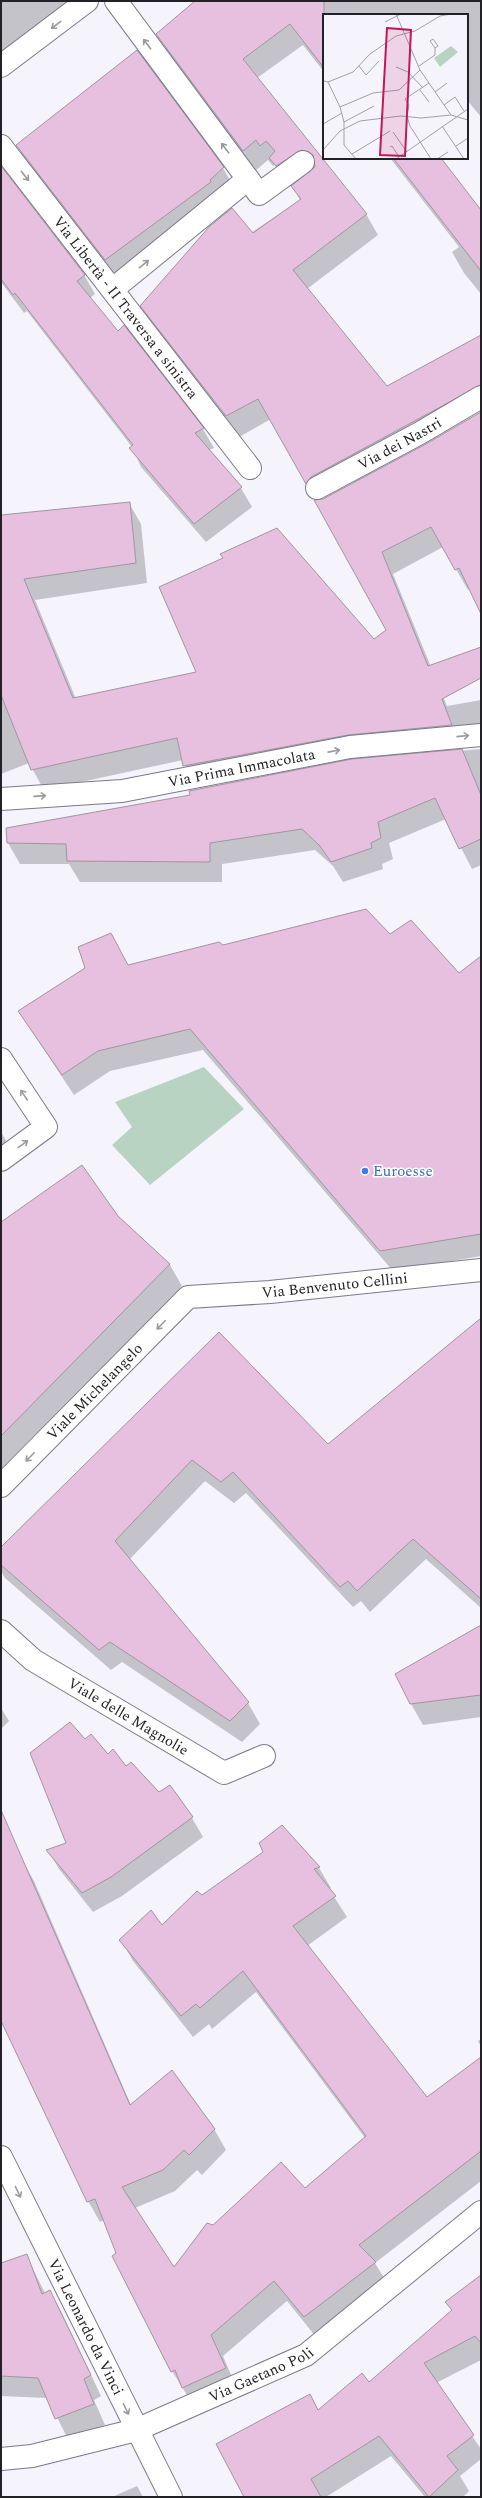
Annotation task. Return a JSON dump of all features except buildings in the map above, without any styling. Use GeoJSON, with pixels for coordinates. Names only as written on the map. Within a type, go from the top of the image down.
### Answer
{"type":"FeatureCollection","features":[{"type":"Feature","properties":{"kind":"street"},"geometry":{"type":"LineString","coordinates":[[1,66],[87,1]]}},
{"type":"Feature","properties":{"kind":"street"},"geometry":{"type":"LineString","coordinates":[[116,1],[259,194],[303,162]]}},
{"type":"Feature","properties":{"kind":"street","name":"Via Libertà - II Traversa a sinistra"},"geometry":{"type":"LineString","coordinates":[[1,146],[250,468]]}},
{"type":"Feature","properties":{"kind":"street"},"geometry":{"type":"LineString","coordinates":[[113,289],[248,179]]}},
{"type":"Feature","properties":{"kind":"street","name":"Via dei Nastri"},"geometry":{"type":"LineString","coordinates":[[317,488],[420,433],[481,397]]}},
{"type":"Feature","properties":{"kind":"street","name":"Via Prima Immacolata"},"geometry":{"type":"LineString","coordinates":[[1,799],[122,791],[350,748],[481,735]]}},
{"type":"Feature","properties":{"kind":"street"},"geometry":{"type":"LineString","coordinates":[[1,1059],[46,1127],[1,1160]]}},
{"type":"Feature","properties":{"kind":"street","name":"Via Benvenuto Cellini"},"geometry":{"type":"LineString","coordinates":[[188,1297],[270,1292],[481,1270]]}},
{"type":"Feature","properties":{"kind":"street","name":"Viale Michelangelo"},"geometry":{"type":"LineString","coordinates":[[1,1486],[188,1297]]}},
{"type":"Feature","properties":{"kind":"street","name":"Viale delle Magnolie"},"geometry":{"type":"LineString","coordinates":[[1,1631],[33,1660],[224,1773],[264,1756]]}},
{"type":"Feature","properties":{"kind":"street","name":"Via Leonardo da Vinci"},"geometry":{"type":"LineString","coordinates":[[1,2157],[136,2430],[171,2497]]}},
{"type":"Feature","properties":{"kind":"street","name":"Via Gaetano Poli"},"geometry":{"type":"LineString","coordinates":[[1,2458],[32,2456],[136,2430],[306,2355],[481,2212]]}},
{"type":"Feature","properties":{"kind":"green space"},"geometry":{"type":"Polygon","coordinates":[[[204,1067],[244,1109],[150,1185],[112,1145],[132,1127],[115,1102],[204,1067]]]}},
{"type":"Feature","properties":{"kind":"place","name":"Euroesse"},"geometry":{"type":"Point","coordinates":[365,1171]}}]}
